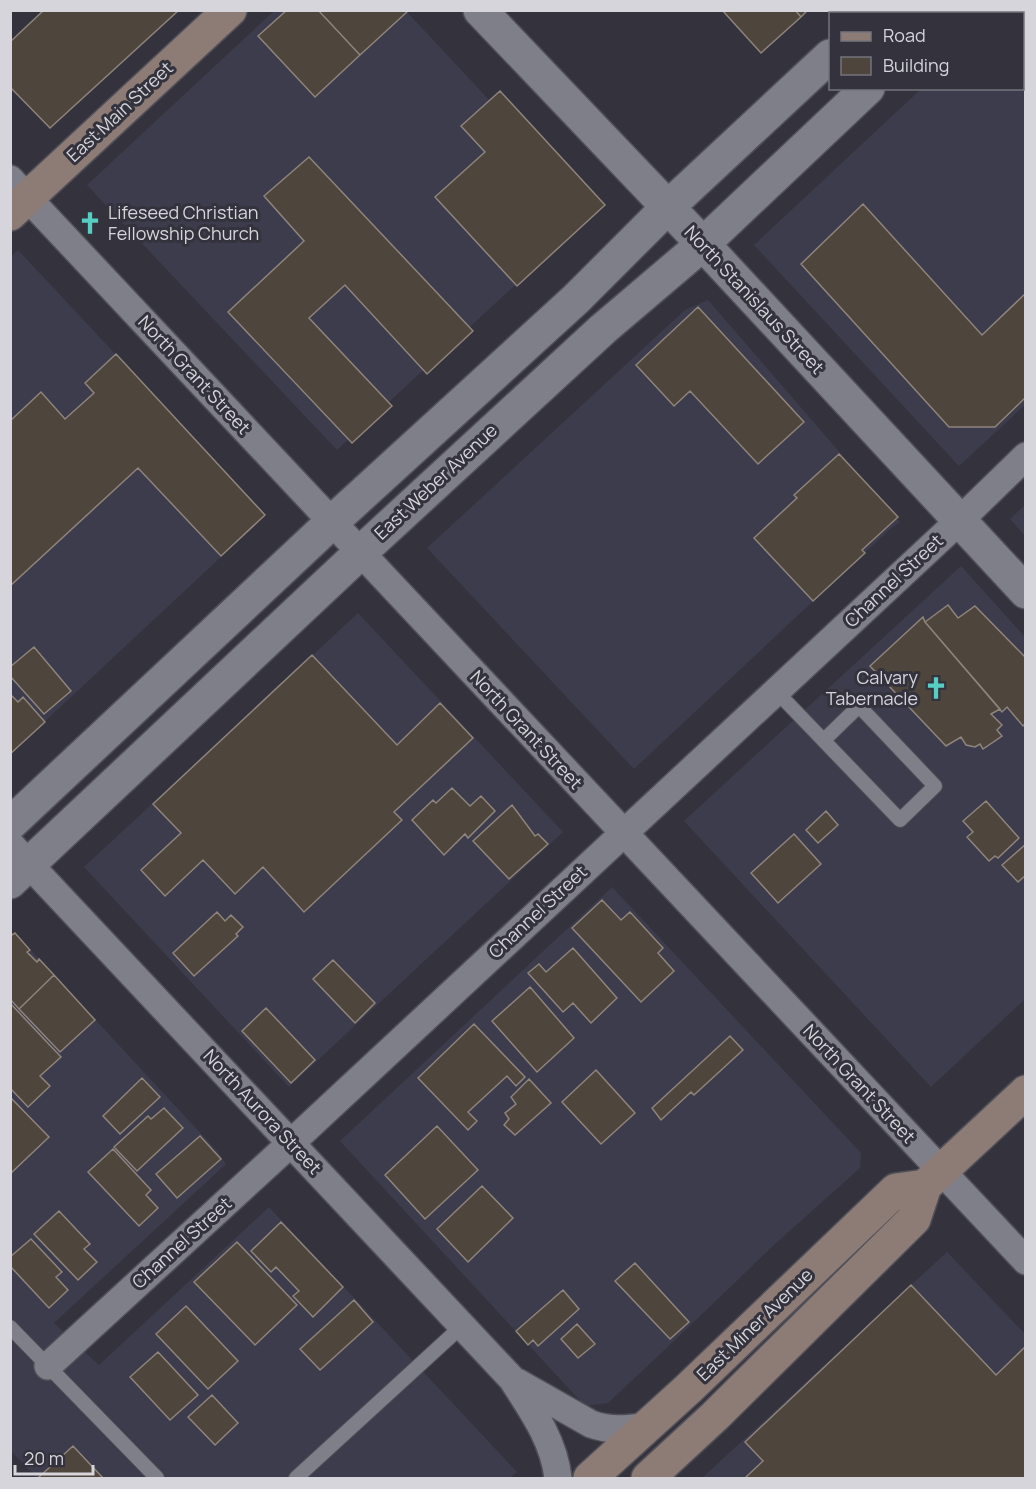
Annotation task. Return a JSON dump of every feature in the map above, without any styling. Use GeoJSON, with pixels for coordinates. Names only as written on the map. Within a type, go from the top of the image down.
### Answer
{"type":"FeatureCollection","features":[{"type":"Feature","properties":{"kind":"main road","name":"East Main Street"},"geometry":{"type":"LineString","coordinates":[[16,197],[230,10]]}},
{"type":"Feature","properties":{"kind":"main road","name":"East Miner Avenue"},"geometry":{"type":"LineString","coordinates":[[648,1479],[669,1467],[914,1219],[933,1178],[1026,1092]]}},
{"type":"Feature","properties":{"kind":"main road","name":"East Miner Avenue"},"geometry":{"type":"LineString","coordinates":[[590,1479],[688,1389],[896,1190],[933,1178]]}},
{"type":"Feature","properties":{"kind":"street","name":"North Stanislaus Street"},"geometry":{"type":"LineString","coordinates":[[480,10],[703,244],[1026,592]]}},
{"type":"Feature","properties":{"kind":"street"},"geometry":{"type":"LineString","coordinates":[[10,824],[332,522],[576,299],[668,207],[829,58]]}},
{"type":"Feature","properties":{"kind":"street","name":"East Weber Avenue"},"geometry":{"type":"LineString","coordinates":[[17,863],[603,329],[703,244],[866,90]]}},
{"type":"Feature","properties":{"kind":"street","name":"North Grant Street"},"geometry":{"type":"LineString","coordinates":[[16,197],[332,522],[623,833],[933,1178],[1026,1261]]}},
{"type":"Feature","properties":{"kind":"street","name":"Channel Street"},"geometry":{"type":"LineString","coordinates":[[48,1366],[291,1143],[1026,456]]}},
{"type":"Feature","properties":{"kind":"street","name":"North Aurora Street"},"geometry":{"type":"LineString","coordinates":[[17,863],[291,1143],[513,1379],[545,1435],[556,1461],[558,1479]]}},
{"type":"Feature","properties":{"kind":"street","name":"North Aurora Street"},"geometry":{"type":"LineString","coordinates":[[513,1379],[582,1421],[603,1428],[620,1430],[647,1426]]}},
{"type":"Feature","properties":{"kind":"lane"},"geometry":{"type":"LineString","coordinates":[[776,691],[900,820],[935,786],[859,706],[824,740]]}},
{"type":"Feature","properties":{"kind":"lane"},"geometry":{"type":"LineString","coordinates":[[296,1479],[462,1326]]}},
{"type":"Feature","properties":{"kind":"lane"},"geometry":{"type":"LineString","coordinates":[[10,1327],[157,1479]]}},
{"type":"Feature","properties":{"kind":"shaded area"},"geometry":{"type":"Polygon","coordinates":[[[274,11],[406,11],[594,212],[337,450],[87,185],[274,11]]]}},
{"type":"Feature","properties":{"kind":"shaded area"},"geometry":{"type":"Polygon","coordinates":[[[1025,11],[1025,405],[959,466],[754,245],[920,90],[1024,90],[1024,12],[1003,12],[1025,11]]]}},
{"type":"Feature","properties":{"kind":"shaded area"},"geometry":{"type":"Polygon","coordinates":[[[18,250],[266,515],[11,753],[10,257],[18,250]]]}},
{"type":"Feature","properties":{"kind":"shaded area"},"geometry":{"type":"Polygon","coordinates":[[[708,300],[900,522],[634,769],[427,548],[685,310],[708,300]]]}},
{"type":"Feature","properties":{"kind":"shaded area"},"geometry":{"type":"Polygon","coordinates":[[[1025,505],[1025,536],[1010,519],[1025,505]]]}},
{"type":"Feature","properties":{"kind":"shaded area"},"geometry":{"type":"Polygon","coordinates":[[[961,566],[1025,637],[1025,999],[931,1087],[684,821],[961,566]]]}},
{"type":"Feature","properties":{"kind":"shaded area"},"geometry":{"type":"Polygon","coordinates":[[[358,613],[563,832],[289,1087],[84,867],[358,613]]]}},
{"type":"Feature","properties":{"kind":"shaded area"},"geometry":{"type":"Polygon","coordinates":[[[612,887],[861,1153],[860,1168],[775,1244],[608,1403],[585,1406],[340,1141],[612,887]]]}},
{"type":"Feature","properties":{"kind":"shaded area"},"geometry":{"type":"Polygon","coordinates":[[[15,933],[218,1152],[226,1164],[54,1323],[99,1365],[269,1207],[517,1472],[510,1478],[37,1478],[11,1451],[10,936],[15,933]]]}},
{"type":"Feature","properties":{"kind":"shaded area"},"geometry":{"type":"Polygon","coordinates":[[[947,1252],[1025,1334],[1025,1478],[702,1478],[947,1252]]]}},
{"type":"Feature","properties":{"kind":"building"},"geometry":{"type":"Polygon","coordinates":[[[44,10],[179,10],[50,128],[10,87],[10,42],[44,10]]]}},
{"type":"Feature","properties":{"kind":"building"},"geometry":{"type":"Polygon","coordinates":[[[287,10],[318,10],[360,55],[315,97],[258,36],[287,10]]]}},
{"type":"Feature","properties":{"kind":"building"},"geometry":{"type":"Polygon","coordinates":[[[318,10],[407,10],[408,11],[360,55],[318,10]]]}},
{"type":"Feature","properties":{"kind":"building"},"geometry":{"type":"Polygon","coordinates":[[[722,10],[795,10],[801,17],[761,53],[722,10]]]}},
{"type":"Feature","properties":{"kind":"building"},"geometry":{"type":"Polygon","coordinates":[[[795,10],[808,10],[801,17],[795,10]]]}},
{"type":"Feature","properties":{"kind":"building"},"geometry":{"type":"Polygon","coordinates":[[[500,91],[605,205],[517,286],[435,197],[485,152],[461,126],[500,91]]]}},
{"type":"Feature","properties":{"kind":"building"},"geometry":{"type":"Polygon","coordinates":[[[309,157],[473,331],[427,374],[345,285],[309,318],[392,406],[352,443],[228,312],[304,241],[264,196],[309,157]]]}},
{"type":"Feature","properties":{"kind":"building"},"geometry":{"type":"Polygon","coordinates":[[[863,204],[982,335],[1026,293],[1026,397],[995,427],[949,427],[801,264],[863,204]]]}},
{"type":"Feature","properties":{"kind":"building"},"geometry":{"type":"Polygon","coordinates":[[[698,307],[804,422],[758,464],[690,391],[674,406],[636,365],[698,307]]]}},
{"type":"Feature","properties":{"kind":"building"},"geometry":{"type":"Polygon","coordinates":[[[116,354],[265,515],[221,556],[138,468],[10,586],[10,421],[41,392],[65,419],[94,393],[85,383],[116,354]]]}},
{"type":"Feature","properties":{"kind":"building"},"geometry":{"type":"Polygon","coordinates":[[[839,454],[898,517],[862,550],[865,553],[813,601],[754,538],[797,498],[794,495],[839,454]]]}},
{"type":"Feature","properties":{"kind":"building"},"geometry":{"type":"Polygon","coordinates":[[[948,605],[958,618],[975,606],[1026,658],[1026,723],[1023,726],[1007,707],[1002,712],[925,622],[948,605]]]}},
{"type":"Feature","properties":{"kind":"building","name":"Calvary Tabernacle"},"geometry":{"type":"Polygon","coordinates":[[[923,617],[1000,709],[991,714],[1002,725],[997,730],[1002,736],[983,749],[980,744],[975,747],[966,745],[961,737],[946,746],[870,666],[923,617]]]}},
{"type":"Feature","properties":{"kind":"building"},"geometry":{"type":"Polygon","coordinates":[[[34,647],[71,691],[44,714],[10,676],[10,667],[34,647]]]}},
{"type":"Feature","properties":{"kind":"building"},"geometry":{"type":"Polygon","coordinates":[[[312,655],[397,745],[440,703],[473,738],[394,812],[402,820],[304,912],[263,867],[235,894],[203,860],[165,896],[141,870],[181,833],[153,804],[312,655]]]}},
{"type":"Feature","properties":{"kind":"building"},"geometry":{"type":"Polygon","coordinates":[[[10,694],[18,702],[23,697],[45,722],[10,754],[10,694]]]}},
{"type":"Feature","properties":{"kind":"building"},"geometry":{"type":"Polygon","coordinates":[[[452,788],[470,806],[481,796],[495,811],[468,838],[465,834],[444,855],[412,820],[433,800],[436,803],[452,788]]]}},
{"type":"Feature","properties":{"kind":"building"},"geometry":{"type":"Polygon","coordinates":[[[986,801],[1019,838],[998,858],[995,856],[989,861],[967,837],[973,832],[963,821],[986,801]]]}},
{"type":"Feature","properties":{"kind":"building"},"geometry":{"type":"Polygon","coordinates":[[[512,805],[535,836],[538,834],[548,844],[509,879],[473,841],[512,805]]]}},
{"type":"Feature","properties":{"kind":"building"},"geometry":{"type":"Polygon","coordinates":[[[826,811],[838,825],[818,843],[806,830],[826,811]]]}},
{"type":"Feature","properties":{"kind":"building"},"geometry":{"type":"Polygon","coordinates":[[[794,834],[821,864],[778,903],[751,873],[794,834]]]}},
{"type":"Feature","properties":{"kind":"building"},"geometry":{"type":"Polygon","coordinates":[[[1026,844],[1026,875],[1018,882],[1002,865],[1026,844]]]}},
{"type":"Feature","properties":{"kind":"building"},"geometry":{"type":"Polygon","coordinates":[[[602,900],[621,920],[630,912],[663,948],[658,953],[674,971],[641,1002],[572,928],[602,900]]]}},
{"type":"Feature","properties":{"kind":"building"},"geometry":{"type":"Polygon","coordinates":[[[217,912],[225,921],[231,915],[243,927],[236,934],[238,936],[194,976],[173,953],[217,912]]]}},
{"type":"Feature","properties":{"kind":"building"},"geometry":{"type":"Polygon","coordinates":[[[15,933],[30,950],[27,952],[37,962],[39,959],[54,975],[19,1009],[10,999],[10,936],[15,933]]]}},
{"type":"Feature","properties":{"kind":"building"},"geometry":{"type":"Polygon","coordinates":[[[573,948],[617,998],[591,1023],[573,1003],[563,1012],[528,973],[539,964],[546,972],[573,948]]]}},
{"type":"Feature","properties":{"kind":"building"},"geometry":{"type":"Polygon","coordinates":[[[333,960],[375,1003],[355,1023],[313,979],[333,960]]]}},
{"type":"Feature","properties":{"kind":"building"},"geometry":{"type":"Polygon","coordinates":[[[54,975],[95,1020],[60,1052],[19,1009],[54,975]]]}},
{"type":"Feature","properties":{"kind":"building"},"geometry":{"type":"Polygon","coordinates":[[[530,987],[574,1038],[537,1072],[492,1021],[530,987]]]}},
{"type":"Feature","properties":{"kind":"building"},"geometry":{"type":"Polygon","coordinates":[[[10,1003],[61,1057],[40,1076],[50,1086],[28,1107],[10,1088],[10,1003]]]}},
{"type":"Feature","properties":{"kind":"building"},"geometry":{"type":"Polygon","coordinates":[[[266,1008],[315,1060],[291,1083],[242,1031],[266,1008]]]}},
{"type":"Feature","properties":{"kind":"building"},"geometry":{"type":"Polygon","coordinates":[[[474,1024],[525,1077],[516,1086],[507,1076],[468,1112],[477,1121],[468,1130],[418,1078],[474,1024]]]}},
{"type":"Feature","properties":{"kind":"building"},"geometry":{"type":"Polygon","coordinates":[[[730,1036],[743,1050],[694,1095],[691,1092],[661,1120],[652,1108],[730,1036]]]}},
{"type":"Feature","properties":{"kind":"building"},"geometry":{"type":"Polygon","coordinates":[[[596,1070],[635,1113],[601,1144],[562,1102],[596,1070]]]}},
{"type":"Feature","properties":{"kind":"building"},"geometry":{"type":"Polygon","coordinates":[[[142,1078],[160,1097],[120,1134],[103,1116],[142,1078]]]}},
{"type":"Feature","properties":{"kind":"building"},"geometry":{"type":"Polygon","coordinates":[[[529,1079],[551,1103],[515,1135],[504,1125],[509,1119],[505,1113],[516,1104],[511,1097],[529,1079]]]}},
{"type":"Feature","properties":{"kind":"building"},"geometry":{"type":"Polygon","coordinates":[[[10,1097],[49,1137],[10,1174],[10,1097]]]}},
{"type":"Feature","properties":{"kind":"building"},"geometry":{"type":"Polygon","coordinates":[[[164,1108],[183,1128],[137,1171],[114,1147],[148,1116],[151,1119],[164,1108]]]}},
{"type":"Feature","properties":{"kind":"building"},"geometry":{"type":"Polygon","coordinates":[[[437,1126],[478,1170],[425,1219],[385,1175],[437,1126]]]}},
{"type":"Feature","properties":{"kind":"building"},"geometry":{"type":"Polygon","coordinates":[[[200,1136],[221,1159],[177,1198],[156,1174],[200,1136]]]}},
{"type":"Feature","properties":{"kind":"building"},"geometry":{"type":"Polygon","coordinates":[[[113,1149],[151,1190],[146,1195],[158,1208],[139,1226],[88,1172],[113,1149]]]}},
{"type":"Feature","properties":{"kind":"building"},"geometry":{"type":"Polygon","coordinates":[[[482,1186],[513,1218],[468,1262],[437,1229],[482,1186]]]}},
{"type":"Feature","properties":{"kind":"building"},"geometry":{"type":"Polygon","coordinates":[[[59,1211],[90,1244],[84,1249],[97,1262],[78,1280],[34,1234],[59,1211]]]}},
{"type":"Feature","properties":{"kind":"building"},"geometry":{"type":"Polygon","coordinates":[[[281,1222],[343,1287],[313,1317],[293,1296],[299,1291],[276,1267],[271,1272],[251,1251],[281,1222]]]}},
{"type":"Feature","properties":{"kind":"building"},"geometry":{"type":"Polygon","coordinates":[[[31,1239],[62,1272],[56,1277],[68,1290],[49,1308],[10,1266],[10,1257],[31,1239]]]}},
{"type":"Feature","properties":{"kind":"building"},"geometry":{"type":"Polygon","coordinates":[[[237,1242],[297,1305],[255,1345],[194,1282],[237,1242]]]}},
{"type":"Feature","properties":{"kind":"building"},"geometry":{"type":"Polygon","coordinates":[[[635,1263],[689,1322],[670,1339],[615,1281],[635,1263]]]}},
{"type":"Feature","properties":{"kind":"building"},"geometry":{"type":"Polygon","coordinates":[[[911,1285],[996,1375],[1026,1346],[1026,1478],[746,1477],[763,1461],[745,1442],[911,1285]]]}},
{"type":"Feature","properties":{"kind":"building"},"geometry":{"type":"Polygon","coordinates":[[[563,1290],[579,1309],[538,1346],[533,1340],[528,1345],[516,1331],[563,1290]]]}},
{"type":"Feature","properties":{"kind":"building"},"geometry":{"type":"Polygon","coordinates":[[[354,1300],[373,1322],[320,1370],[300,1349],[354,1300]]]}},
{"type":"Feature","properties":{"kind":"building"},"geometry":{"type":"Polygon","coordinates":[[[186,1306],[238,1361],[208,1389],[156,1334],[186,1306]]]}},
{"type":"Feature","properties":{"kind":"building"},"geometry":{"type":"Polygon","coordinates":[[[577,1324],[595,1344],[578,1358],[561,1339],[577,1324]]]}},
{"type":"Feature","properties":{"kind":"building"},"geometry":{"type":"Polygon","coordinates":[[[158,1352],[198,1395],[170,1420],[130,1377],[158,1352]]]}},
{"type":"Feature","properties":{"kind":"building"},"geometry":{"type":"Polygon","coordinates":[[[212,1395],[238,1423],[215,1445],[188,1417],[212,1395]]]}},
{"type":"Feature","properties":{"kind":"building"},"geometry":{"type":"Polygon","coordinates":[[[73,1446],[103,1478],[38,1478],[73,1446]]]}},
{"type":"Feature","properties":{"kind":"place","name":"Lifeseed Christian Fellowship Church"},"geometry":{"type":"Point","coordinates":[90,223]}},
{"type":"Feature","properties":{"kind":"place","name":"Calvary Tabernacle"},"geometry":{"type":"Point","coordinates":[936,688]}}]}
